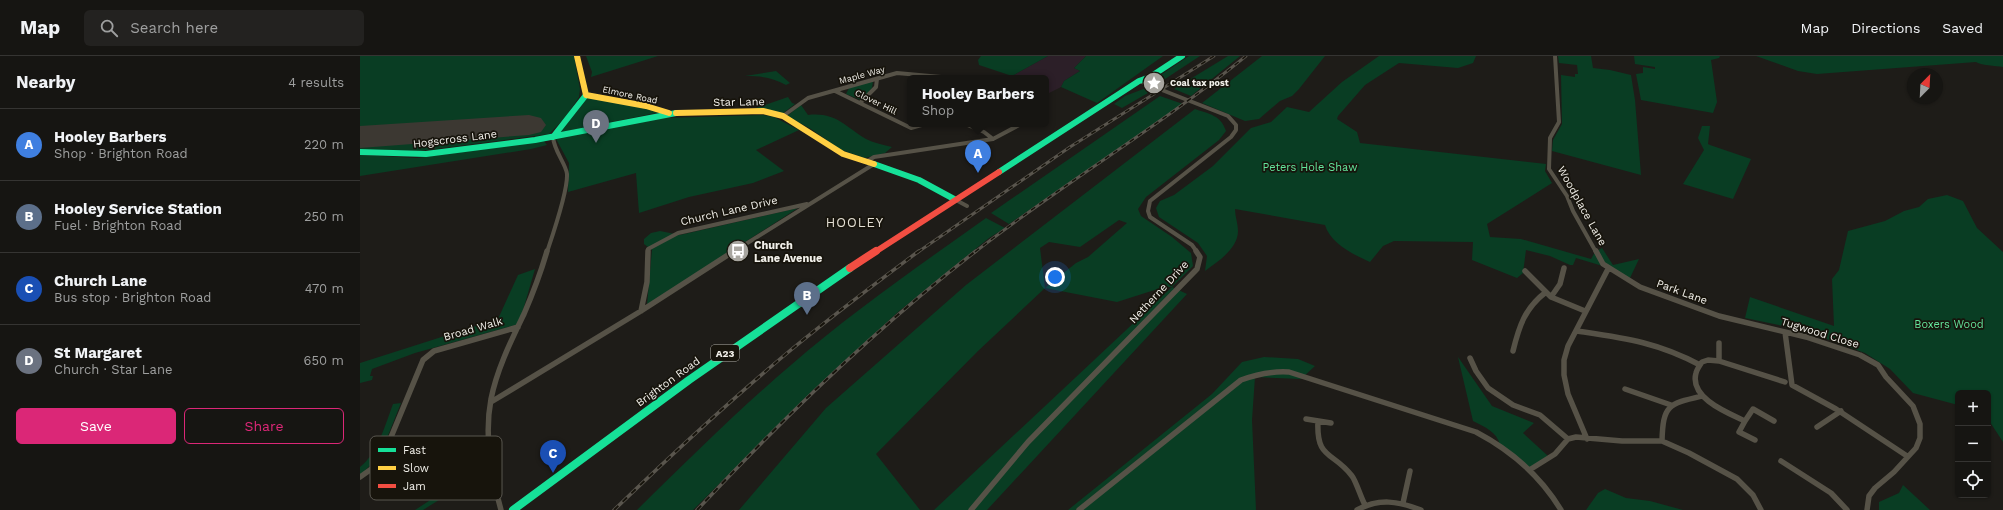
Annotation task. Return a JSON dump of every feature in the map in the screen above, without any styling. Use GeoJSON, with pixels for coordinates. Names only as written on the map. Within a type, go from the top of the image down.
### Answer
{"type":"FeatureCollection","features":[{"type":"Feature","properties":{"kind":"main road","name":"Elmore Road"},"geometry":{"type":"LineString","coordinates":[[577,56],[586,95]]}},
{"type":"Feature","properties":{"kind":"main road","name":"Brighton Road"},"geometry":{"type":"LineString","coordinates":[[1139,81],[1145,75],[1175,56]]}},
{"type":"Feature","properties":{"kind":"main road","name":"Brighton Road"},"geometry":{"type":"LineString","coordinates":[[512,510],[700,371],[918,222],[923,215],[952,198],[989,172],[1007,165],[1139,81],[1150,77],[1182,56]]}},
{"type":"Feature","properties":{"kind":"main road","name":"Elmore Road"},"geometry":{"type":"LineString","coordinates":[[586,95],[646,106],[670,113]]}},
{"type":"Feature","properties":{"kind":"main road","name":"Elmore Road"},"geometry":{"type":"LineString","coordinates":[[553,137],[586,95]]}},
{"type":"Feature","properties":{"kind":"main road","name":"Star Lane"},"geometry":{"type":"LineString","coordinates":[[553,137],[670,113],[763,112],[783,116],[837,152],[919,180],[952,198]]}},
{"type":"Feature","properties":{"kind":"main road","name":"Hogscross Lane"},"geometry":{"type":"LineString","coordinates":[[360,152],[426,154],[553,137]]}},
{"type":"Feature","properties":{"kind":"street","name":"Woodplace Lane"},"geometry":{"type":"LineString","coordinates":[[1555,56],[1559,122],[1550,138],[1549,169],[1554,180],[1568,196],[1573,211],[1603,264],[1608,268]]}},
{"type":"Feature","properties":{"kind":"street","name":"Maple Way"},"geometry":{"type":"LineString","coordinates":[[783,116],[803,101],[835,91],[902,73],[922,75]]}},
{"type":"Feature","properties":{"kind":"street"},"geometry":{"type":"LineString","coordinates":[[860,103],[876,87],[877,79]]}},
{"type":"Feature","properties":{"kind":"street","name":"Netherne Drive"},"geometry":{"type":"LineString","coordinates":[[971,510],[1028,442],[1197,269],[1200,257],[1192,245],[1150,217],[1148,211],[1150,201],[1231,137],[1236,130],[1236,125],[1228,116],[1139,81]]}},
{"type":"Feature","properties":{"kind":"street","name":"Clover Hill"},"geometry":{"type":"LineString","coordinates":[[835,91],[907,126]]}},
{"type":"Feature","properties":{"kind":"street"},"geometry":{"type":"LineString","coordinates":[[972,127],[984,132],[993,140]]}},
{"type":"Feature","properties":{"kind":"street"},"geometry":{"type":"LineString","coordinates":[[866,162],[874,157],[993,140],[1016,127]]}},
{"type":"Feature","properties":{"kind":"street"},"geometry":{"type":"LineString","coordinates":[[489,436],[489,413],[497,379],[537,282],[565,189],[567,173],[554,147],[553,137]]}},
{"type":"Feature","properties":{"kind":"street"},"geometry":{"type":"LineString","coordinates":[[491,402],[640,311],[809,203],[874,164]]}},
{"type":"Feature","properties":{"kind":"street"},"geometry":{"type":"LineString","coordinates":[[952,198],[967,206]]}},
{"type":"Feature","properties":{"kind":"street","name":"Church Lane Drive"},"geometry":{"type":"LineString","coordinates":[[640,311],[647,282],[648,249],[678,233],[809,203]]}},
{"type":"Feature","properties":{"kind":"street"},"geometry":{"type":"LineString","coordinates":[[1552,297],[1560,284],[1564,268]]}},
{"type":"Feature","properties":{"kind":"street"},"geometry":{"type":"LineString","coordinates":[[1587,439],[1572,406],[1563,366],[1568,344],[1577,331],[1585,311],[1608,268]]}},
{"type":"Feature","properties":{"kind":"street","name":"Park Lane"},"geometry":{"type":"LineString","coordinates":[[1608,268],[1640,287],[1681,303],[1753,325]]}},
{"type":"Feature","properties":{"kind":"street"},"geometry":{"type":"LineString","coordinates":[[1526,271],[1552,297],[1585,311]]}},
{"type":"Feature","properties":{"kind":"street"},"geometry":{"type":"LineString","coordinates":[[1513,351],[1519,325],[1537,299],[1546,292]]}},
{"type":"Feature","properties":{"kind":"street","name":"Tugwood Close"},"geometry":{"type":"LineString","coordinates":[[1753,325],[1785,332],[1854,353],[1878,365],[1886,377],[1914,406],[1920,424],[1920,438],[1916,448],[1907,456]]}},
{"type":"Feature","properties":{"kind":"street","name":"Broad Walk"},"geometry":{"type":"LineString","coordinates":[[391,436],[423,360],[434,352],[518,327]]}},
{"type":"Feature","properties":{"kind":"street"},"geometry":{"type":"LineString","coordinates":[[1577,331],[1636,339],[1678,353],[1700,365]]}},
{"type":"Feature","properties":{"kind":"street"},"geometry":{"type":"LineString","coordinates":[[1785,332],[1792,385],[1815,395],[1907,456],[1894,472],[1875,488],[1869,496],[1867,510]]}},
{"type":"Feature","properties":{"kind":"street"},"geometry":{"type":"LineString","coordinates":[[1719,343],[1719,361]]}},
{"type":"Feature","properties":{"kind":"street"},"geometry":{"type":"LineString","coordinates":[[1470,358],[1476,371],[1488,388],[1513,405],[1540,416],[1568,439]]}},
{"type":"Feature","properties":{"kind":"street"},"geometry":{"type":"LineString","coordinates":[[1745,422],[1720,409],[1702,396],[1696,378],[1696,373],[1700,365],[1708,360],[1719,361],[1785,382]]}},
{"type":"Feature","properties":{"kind":"street"},"geometry":{"type":"LineString","coordinates":[[1079,510],[1241,380],[1254,374],[1270,371],[1289,372],[1476,432],[1494,440],[1531,469],[1561,510]]}},
{"type":"Feature","properties":{"kind":"street"},"geometry":{"type":"LineString","coordinates":[[1625,389],[1671,405]]}},
{"type":"Feature","properties":{"kind":"street"},"geometry":{"type":"LineString","coordinates":[[1662,441],[1663,417],[1665,411],[1671,405],[1702,396]]}},
{"type":"Feature","properties":{"kind":"street"},"geometry":{"type":"LineString","coordinates":[[1755,440],[1739,432],[1753,409],[1774,421]]}},
{"type":"Feature","properties":{"kind":"street"},"geometry":{"type":"LineString","coordinates":[[1817,427],[1840,411]]}},
{"type":"Feature","properties":{"kind":"street"},"geometry":{"type":"LineString","coordinates":[[1306,419],[1331,423]]}},
{"type":"Feature","properties":{"kind":"street"},"geometry":{"type":"LineString","coordinates":[[1318,421],[1317,437],[1320,447],[1353,477],[1358,493],[1365,504]]}},
{"type":"Feature","properties":{"kind":"street"},"geometry":{"type":"LineString","coordinates":[[1531,469],[1555,454],[1568,439],[1576,437],[1587,439],[1662,441],[1689,453],[1737,479],[1753,495],[1761,510]]}},
{"type":"Feature","properties":{"kind":"street"},"geometry":{"type":"LineString","coordinates":[[1781,461],[1831,493],[1846,510]]}},
{"type":"Feature","properties":{"kind":"street","name":"Broad Walk"},"geometry":{"type":"LineString","coordinates":[[360,477],[370,470]]}},
{"type":"Feature","properties":{"kind":"street"},"geometry":{"type":"LineString","coordinates":[[1403,503],[1410,471]]}},
{"type":"Feature","properties":{"kind":"street"},"geometry":{"type":"LineString","coordinates":[[498,500],[501,510]]}},
{"type":"Feature","properties":{"kind":"street"},"geometry":{"type":"LineString","coordinates":[[1357,510],[1365,504],[1391,500],[1421,510]]}},
{"type":"Feature","properties":{"kind":"shaded area"},"geometry":{"type":"Polygon","coordinates":[[[1048,56],[1086,56],[1074,68],[1080,71],[1064,81],[1061,87],[1049,93],[1049,75],[1014,75],[1048,56]]]}},
{"type":"Feature","properties":{"kind":"green space"},"geometry":{"type":"Polygon","coordinates":[[[360,56],[574,56],[580,89],[579,97],[566,117],[549,134],[420,151],[360,149],[360,56]]]}},
{"type":"Feature","properties":{"kind":"green space"},"geometry":{"type":"Polygon","coordinates":[[[586,56],[658,56],[591,77],[592,72],[586,56]]]}},
{"type":"Feature","properties":{"kind":"green space"},"geometry":{"type":"Polygon","coordinates":[[[981,56],[1048,56],[1014,75],[1009,75],[979,65],[978,60],[981,56]]]}},
{"type":"Feature","properties":{"kind":"green space"},"geometry":{"type":"Polygon","coordinates":[[[1086,56],[1163,56],[1097,103],[1061,87],[1064,81],[1080,71],[1074,68],[1086,56]]]}},
{"type":"Feature","properties":{"kind":"green space"},"geometry":{"type":"Polygon","coordinates":[[[1189,56],[1200,56],[1159,83],[1153,80],[1189,56]]]}},
{"type":"Feature","properties":{"kind":"green space"},"geometry":{"type":"Polygon","coordinates":[[[1228,56],[1240,56],[1191,96],[1174,89],[1228,56]]]}},
{"type":"Feature","properties":{"kind":"green space"},"geometry":{"type":"Polygon","coordinates":[[[1262,56],[1325,56],[1292,96],[1280,101],[1259,119],[1245,121],[1202,103],[1262,56]]]}},
{"type":"Feature","properties":{"kind":"green space","name":"Peters Hole Shaw"},"geometry":{"type":"Polygon","coordinates":[[[1379,56],[1476,56],[1473,63],[1458,68],[1399,63],[1365,85],[1337,119],[1357,132],[1360,143],[1546,164],[1545,171],[1552,183],[1487,224],[1490,237],[1521,239],[1591,259],[1595,252],[1602,248],[1613,265],[1639,259],[1630,278],[1606,267],[1576,258],[1573,265],[1570,265],[1550,256],[1526,250],[1523,273],[1517,278],[1472,260],[1473,242],[1394,241],[1383,246],[1370,262],[1343,248],[1332,237],[1325,225],[1235,209],[1238,231],[1235,244],[1221,259],[1205,271],[1207,256],[1198,243],[1159,217],[1156,208],[1160,201],[1174,195],[1213,166],[1251,128],[1271,122],[1287,107],[1309,112],[1342,82],[1379,56]]]}},
{"type":"Feature","properties":{"kind":"green space"},"geometry":{"type":"Polygon","coordinates":[[[1558,56],[1591,56],[1593,68],[1631,75],[1635,100],[1641,175],[1552,151],[1553,140],[1562,124],[1561,75],[1575,77],[1575,74],[1578,74],[1577,65],[1559,63],[1558,56]]]}},
{"type":"Feature","properties":{"kind":"green space"},"geometry":{"type":"Polygon","coordinates":[[[1634,56],[1720,56],[1719,58],[1711,60],[1717,102],[1713,113],[1641,100],[1636,74],[1643,73],[1643,67],[1655,69],[1655,67],[1635,64],[1634,56]]]}},
{"type":"Feature","properties":{"kind":"green space"},"geometry":{"type":"Polygon","coordinates":[[[1756,56],[2003,56],[2003,67],[1984,65],[1976,62],[1817,74],[1798,71],[1756,56]]]}},
{"type":"Feature","properties":{"kind":"green space"},"geometry":{"type":"Polygon","coordinates":[[[776,71],[790,83],[786,85],[776,80],[756,76],[745,76],[776,71]]]}},
{"type":"Feature","properties":{"kind":"green space"},"geometry":{"type":"Polygon","coordinates":[[[873,81],[872,88],[861,100],[846,94],[849,88],[873,81]]]}},
{"type":"Feature","properties":{"kind":"green space"},"geometry":{"type":"Polygon","coordinates":[[[1146,88],[1153,90],[1122,108],[1114,104],[1125,96],[1146,88]]]}},
{"type":"Feature","properties":{"kind":"green space"},"geometry":{"type":"Polygon","coordinates":[[[1160,96],[1183,104],[1009,224],[991,213],[1160,96]]]}},
{"type":"Feature","properties":{"kind":"green space"},"geometry":{"type":"Polygon","coordinates":[[[586,97],[624,102],[661,112],[557,133],[586,97]]]}},
{"type":"Feature","properties":{"kind":"green space"},"geometry":{"type":"Polygon","coordinates":[[[788,97],[792,103],[795,104],[782,114],[775,111],[753,109],[788,97]]]}},
{"type":"Feature","properties":{"kind":"green space"},"geometry":{"type":"Polygon","coordinates":[[[801,105],[808,115],[833,118],[866,139],[892,147],[885,153],[865,158],[841,150],[811,129],[787,116],[801,105]]]}},
{"type":"Feature","properties":{"kind":"green space"},"geometry":{"type":"Polygon","coordinates":[[[1195,109],[1218,118],[1226,131],[1219,140],[1146,197],[1138,209],[1141,216],[1172,237],[1191,253],[1193,266],[1172,287],[1164,287],[1117,302],[1045,288],[978,351],[876,454],[920,510],[739,510],[826,408],[966,285],[1195,109]],[[1119,220],[1080,247],[1049,242],[1040,248],[1045,288],[1076,263],[1088,257],[1127,223],[1119,220]]]}},
{"type":"Feature","properties":{"kind":"green space"},"geometry":{"type":"Polygon","coordinates":[[[763,115],[774,117],[799,130],[756,150],[784,171],[753,183],[689,197],[639,213],[636,173],[568,192],[569,163],[555,137],[665,118],[763,115]]]}},
{"type":"Feature","properties":{"kind":"green space"},"geometry":{"type":"Polygon","coordinates":[[[1702,126],[1710,126],[1708,144],[1751,159],[1733,199],[1683,184],[1704,150],[1698,138],[1702,126]]]}},
{"type":"Feature","properties":{"kind":"green space"},"geometry":{"type":"Polygon","coordinates":[[[544,141],[547,145],[531,149],[360,176],[360,155],[417,158],[544,141]]]}},
{"type":"Feature","properties":{"kind":"green space","name":"Boxers Wood"},"geometry":{"type":"Polygon","coordinates":[[[1947,195],[1963,201],[1977,228],[2003,252],[2003,442],[1991,424],[1991,390],[1955,390],[1955,404],[1913,393],[1890,369],[1865,353],[1802,330],[1745,318],[1750,297],[1834,326],[1832,279],[1839,270],[1848,231],[1885,221],[1904,211],[1919,207],[1928,199],[1947,195]]]}},
{"type":"Feature","properties":{"kind":"green space"},"geometry":{"type":"Polygon","coordinates":[[[798,208],[647,305],[652,250],[644,244],[644,239],[651,233],[660,231],[680,235],[798,208]]]}},
{"type":"Feature","properties":{"kind":"green space"},"geometry":{"type":"Polygon","coordinates":[[[986,218],[1005,228],[989,238],[898,312],[812,391],[693,510],[637,510],[732,418],[814,345],[887,289],[986,218]]]}},
{"type":"Feature","properties":{"kind":"green space"},"geometry":{"type":"Polygon","coordinates":[[[535,269],[519,324],[415,353],[372,369],[370,376],[373,376],[372,380],[360,383],[360,363],[498,319],[518,275],[535,269]]]}},
{"type":"Feature","properties":{"kind":"green space"},"geometry":{"type":"Polygon","coordinates":[[[1172,287],[1187,294],[987,510],[934,510],[1172,287]]]}},
{"type":"Feature","properties":{"kind":"green space"},"geometry":{"type":"Polygon","coordinates":[[[1264,357],[1298,359],[1315,366],[1301,379],[1255,377],[1252,420],[1256,510],[1068,510],[1212,394],[1242,362],[1264,357]]]}},
{"type":"Feature","properties":{"kind":"green space"},"geometry":{"type":"Polygon","coordinates":[[[1458,357],[1492,406],[1534,423],[1523,433],[1548,456],[1531,469],[1500,445],[1490,430],[1473,421],[1458,357]]]}},
{"type":"Feature","properties":{"kind":"green space"},"geometry":{"type":"Polygon","coordinates":[[[401,403],[387,436],[381,436],[384,429],[393,404],[401,403]]]}},
{"type":"Feature","properties":{"kind":"green space"},"geometry":{"type":"Polygon","coordinates":[[[370,456],[370,466],[360,475],[360,467],[370,456]]]}},
{"type":"Feature","properties":{"kind":"green space"},"geometry":{"type":"Polygon","coordinates":[[[1903,485],[1930,510],[1879,510],[1879,502],[1899,493],[1903,485]]]}},
{"type":"Feature","properties":{"kind":"green space"},"geometry":{"type":"Polygon","coordinates":[[[1605,489],[1626,498],[1650,501],[1683,510],[1586,510],[1598,493],[1605,489]]]}},
{"type":"Feature","properties":{"kind":"green space"},"geometry":{"type":"Polygon","coordinates":[[[430,500],[439,500],[423,510],[415,510],[430,500]]]}},
{"type":"Feature","properties":{"kind":"runway"},"geometry":{"type":"LineString","coordinates":[[360,137],[529,125]]}},
{"type":"Feature","properties":{"kind":"railway"},"geometry":{"type":"LineString","coordinates":[[918,252],[1070,147],[1214,56]]}},
{"type":"Feature","properties":{"kind":"railway"},"geometry":{"type":"LineString","coordinates":[[975,252],[1042,202],[1179,107],[1246,56]]}},
{"type":"Feature","properties":{"kind":"railway"},"geometry":{"type":"LineString","coordinates":[[614,510],[696,433],[780,359],[831,317],[919,251]]}},
{"type":"Feature","properties":{"kind":"railway"},"geometry":{"type":"LineString","coordinates":[[697,510],[763,441],[831,375],[902,311],[976,251]]}},
{"type":"Feature","properties":{"kind":"traffic: fast"},"geometry":{"type":"LineString","coordinates":[[999,172],[1139,81],[1150,77],[1182,56]]}},
{"type":"Feature","properties":{"kind":"traffic: fast"},"geometry":{"type":"LineString","coordinates":[[553,137],[586,95]]}},
{"type":"Feature","properties":{"kind":"traffic: fast"},"geometry":{"type":"LineString","coordinates":[[360,152],[426,154],[535,140],[676,113]]}},
{"type":"Feature","properties":{"kind":"traffic: fast"},"geometry":{"type":"LineString","coordinates":[[874,164],[919,180],[954,199]]}},
{"type":"Feature","properties":{"kind":"traffic: fast"},"geometry":{"type":"LineString","coordinates":[[513,510],[689,380],[850,268]]}},
{"type":"Feature","properties":{"kind":"traffic: slow"},"geometry":{"type":"LineString","coordinates":[[577,56],[586,95],[646,106],[669,113]]}},
{"type":"Feature","properties":{"kind":"traffic: slow"},"geometry":{"type":"LineString","coordinates":[[676,113],[763,111],[783,116],[843,154],[874,164]]}},
{"type":"Feature","properties":{"kind":"traffic: jam"},"geometry":{"type":"LineString","coordinates":[[850,268],[999,172]]}},
{"type":"Feature","properties":{"kind":"place","name":"Coal tax post"},"geometry":{"type":"Point","coordinates":[1154,83]}},
{"type":"Feature","properties":{"kind":"place","name":"St Margaret"},"geometry":{"type":"Point","coordinates":[596,143]}},
{"type":"Feature","properties":{"kind":"place","name":"Hooley Barbers"},"geometry":{"type":"Point","coordinates":[978,173]}},
{"type":"Feature","properties":{"kind":"place","name":"Church Lane Avenue"},"geometry":{"type":"Point","coordinates":[738,251]}},
{"type":"Feature","properties":{"kind":"place","name":"Hooley Service Station"},"geometry":{"type":"Point","coordinates":[807,315]}},
{"type":"Feature","properties":{"kind":"place","name":"Church Lane"},"geometry":{"type":"Point","coordinates":[553,473]}},
{"type":"Feature","properties":{"kind":"district","name":"HOOLEY"},"geometry":{"type":"Point","coordinates":[855,222]}}]}
